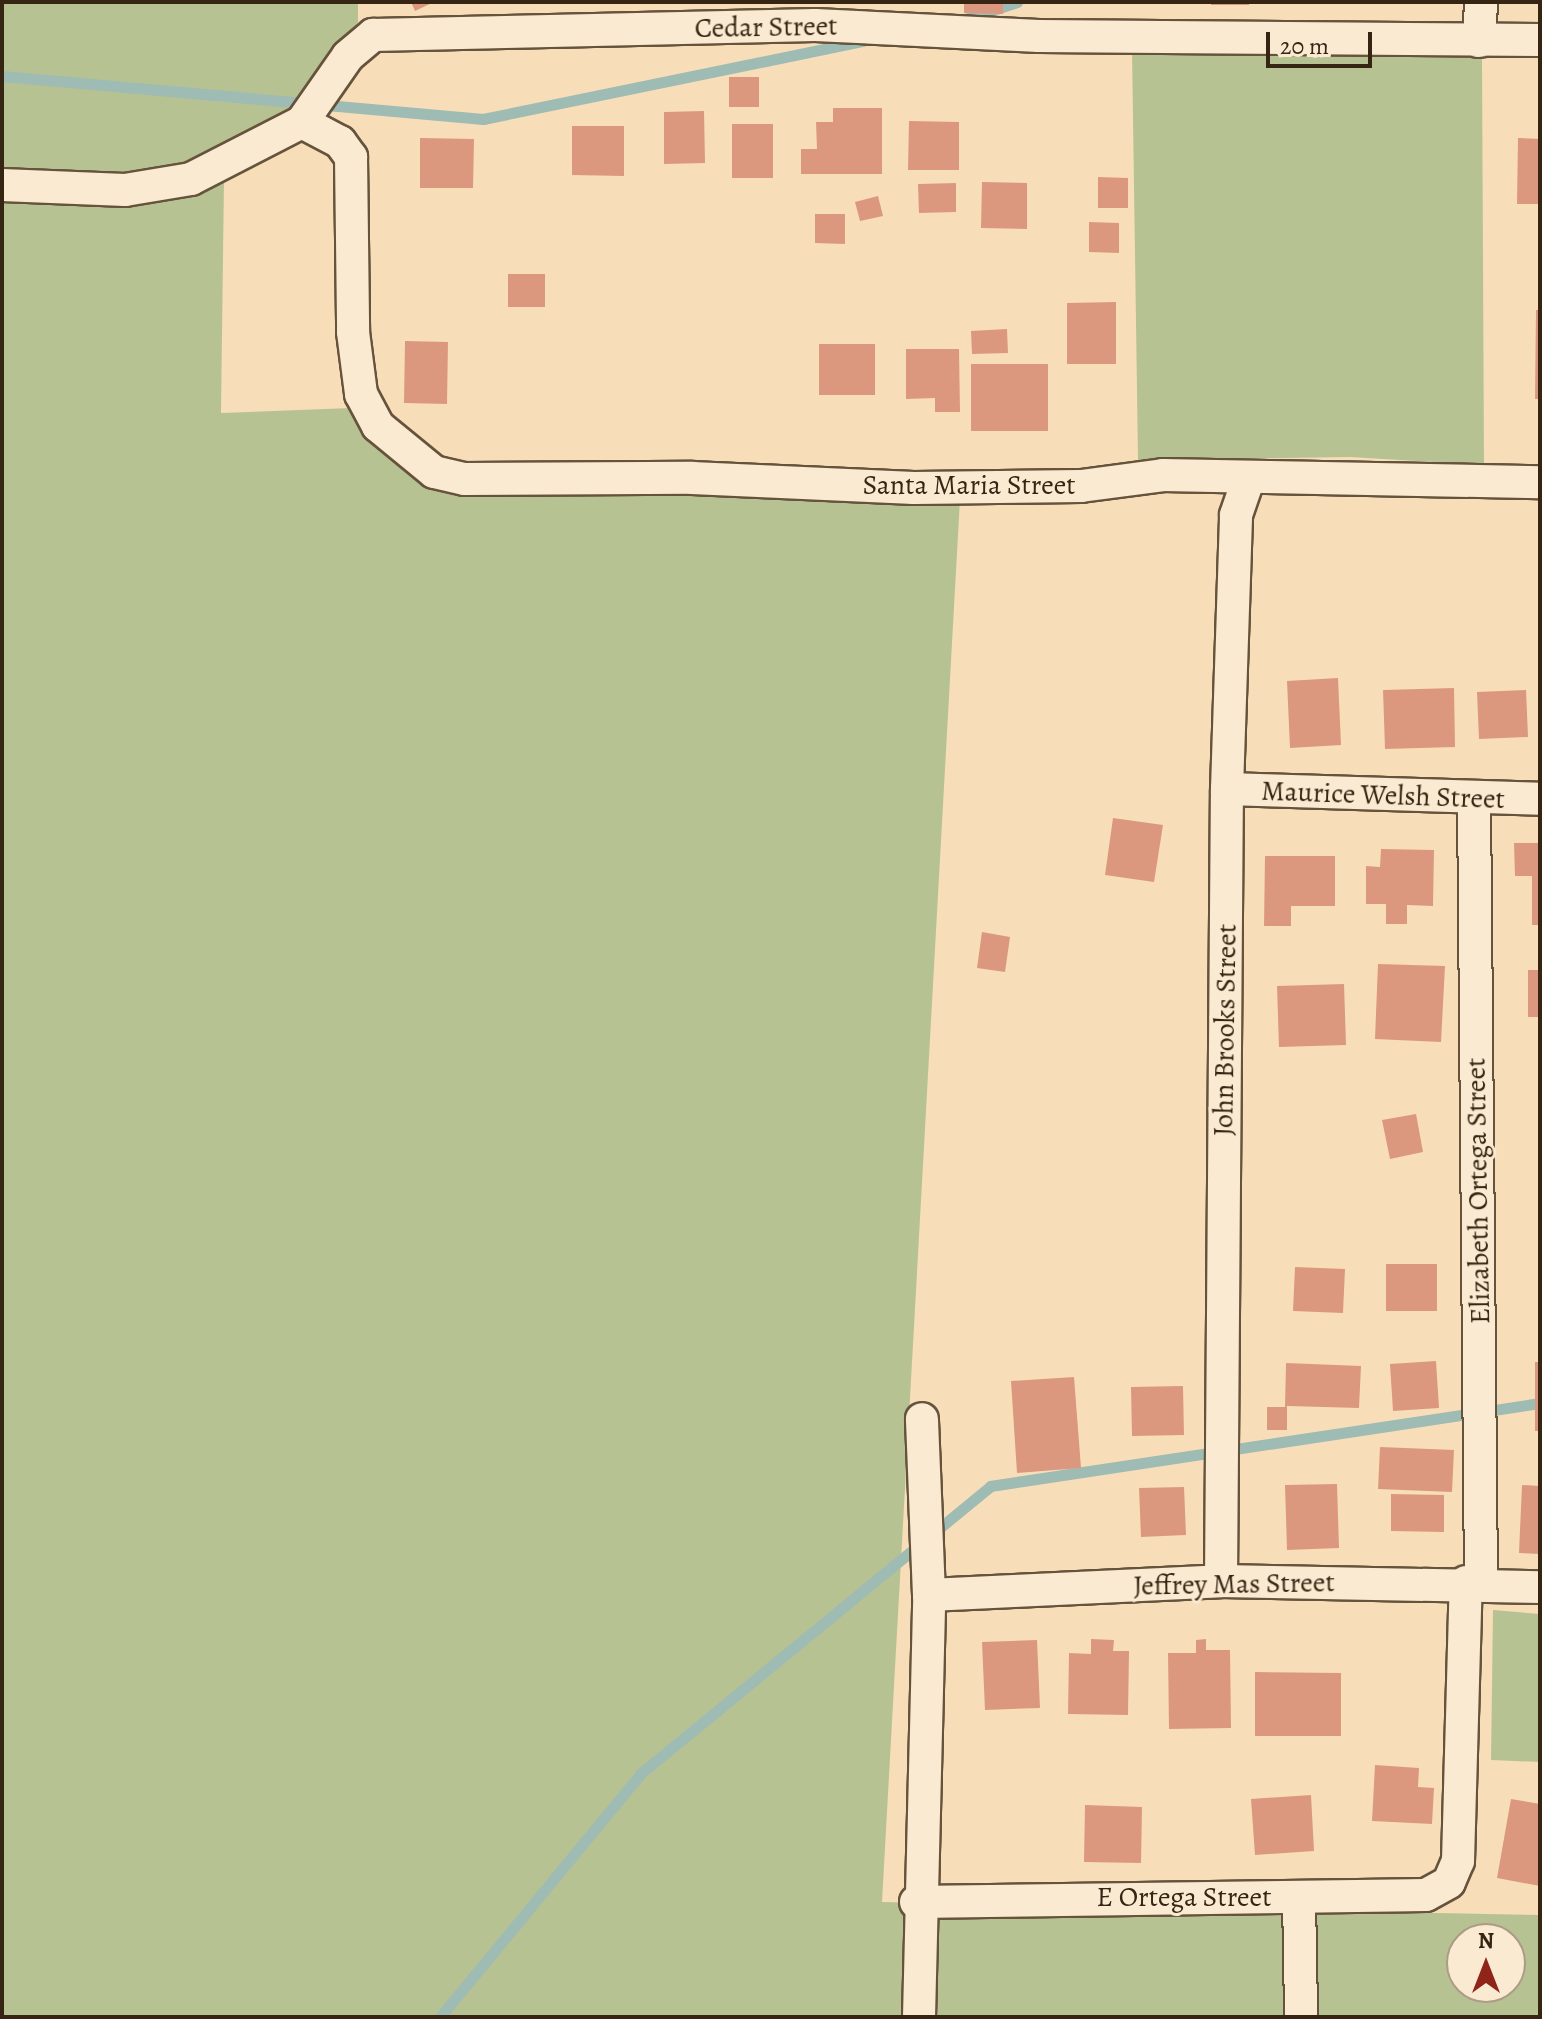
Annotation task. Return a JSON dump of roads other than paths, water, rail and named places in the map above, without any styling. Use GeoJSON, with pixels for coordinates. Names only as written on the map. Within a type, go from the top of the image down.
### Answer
{"type":"FeatureCollection","features":[{"type":"Feature","properties":{"kind":"street"},"geometry":{"type":"LineString","coordinates":[[1479,41],[1481,2]]}},
{"type":"Feature","properties":{"kind":"street","name":"Cedar Street"},"geometry":{"type":"LineString","coordinates":[[2,185],[162,185],[215,169],[302,122],[348,56],[373,35],[815,25],[1039,36],[1540,40]]}},
{"type":"Feature","properties":{"kind":"street","name":"Santa Maria Street"},"geometry":{"type":"LineString","coordinates":[[302,122],[340,142],[351,157],[353,332],[361,394],[378,426],[404,452],[434,472],[464,479],[984,489],[1163,475],[1248,481],[1540,482]]}},
{"type":"Feature","properties":{"kind":"street","name":"John Brooks Street"},"geometry":{"type":"LineString","coordinates":[[1221,1581],[1227,789],[1236,515],[1248,481]]}},
{"type":"Feature","properties":{"kind":"street","name":"Maurice Welsh Street"},"geometry":{"type":"LineString","coordinates":[[1227,789],[1540,799]]}},
{"type":"Feature","properties":{"kind":"street","name":"Elizabeth Ortega Street"},"geometry":{"type":"LineString","coordinates":[[1449,1882],[1458,1861],[1474,1583],[1474,798]]}},
{"type":"Feature","properties":{"kind":"street"},"geometry":{"type":"LineString","coordinates":[[919,2017],[916,1902],[929,1595],[922,1419]]}},
{"type":"Feature","properties":{"kind":"street","name":"Jeffrey Mas Street"},"geometry":{"type":"LineString","coordinates":[[929,1595],[1221,1581],[1474,1583],[1540,1587]]}},
{"type":"Feature","properties":{"kind":"street","name":"E Ortega Street"},"geometry":{"type":"LineString","coordinates":[[916,1902],[1426,1895],[1449,1882]]}},
{"type":"Feature","properties":{"kind":"street"},"geometry":{"type":"LineString","coordinates":[[1299,1897],[1301,2017]]}},
{"type":"Feature","properties":{"kind":"waterway"},"geometry":{"type":"LineString","coordinates":[[962,20],[1017,2]]}},
{"type":"Feature","properties":{"kind":"waterway"},"geometry":{"type":"LineString","coordinates":[[2,76],[483,119],[863,41]]}},
{"type":"Feature","properties":{"kind":"waterway"},"geometry":{"type":"LineString","coordinates":[[440,2017],[640,1774],[990,1486],[1540,1403]]}}]}
